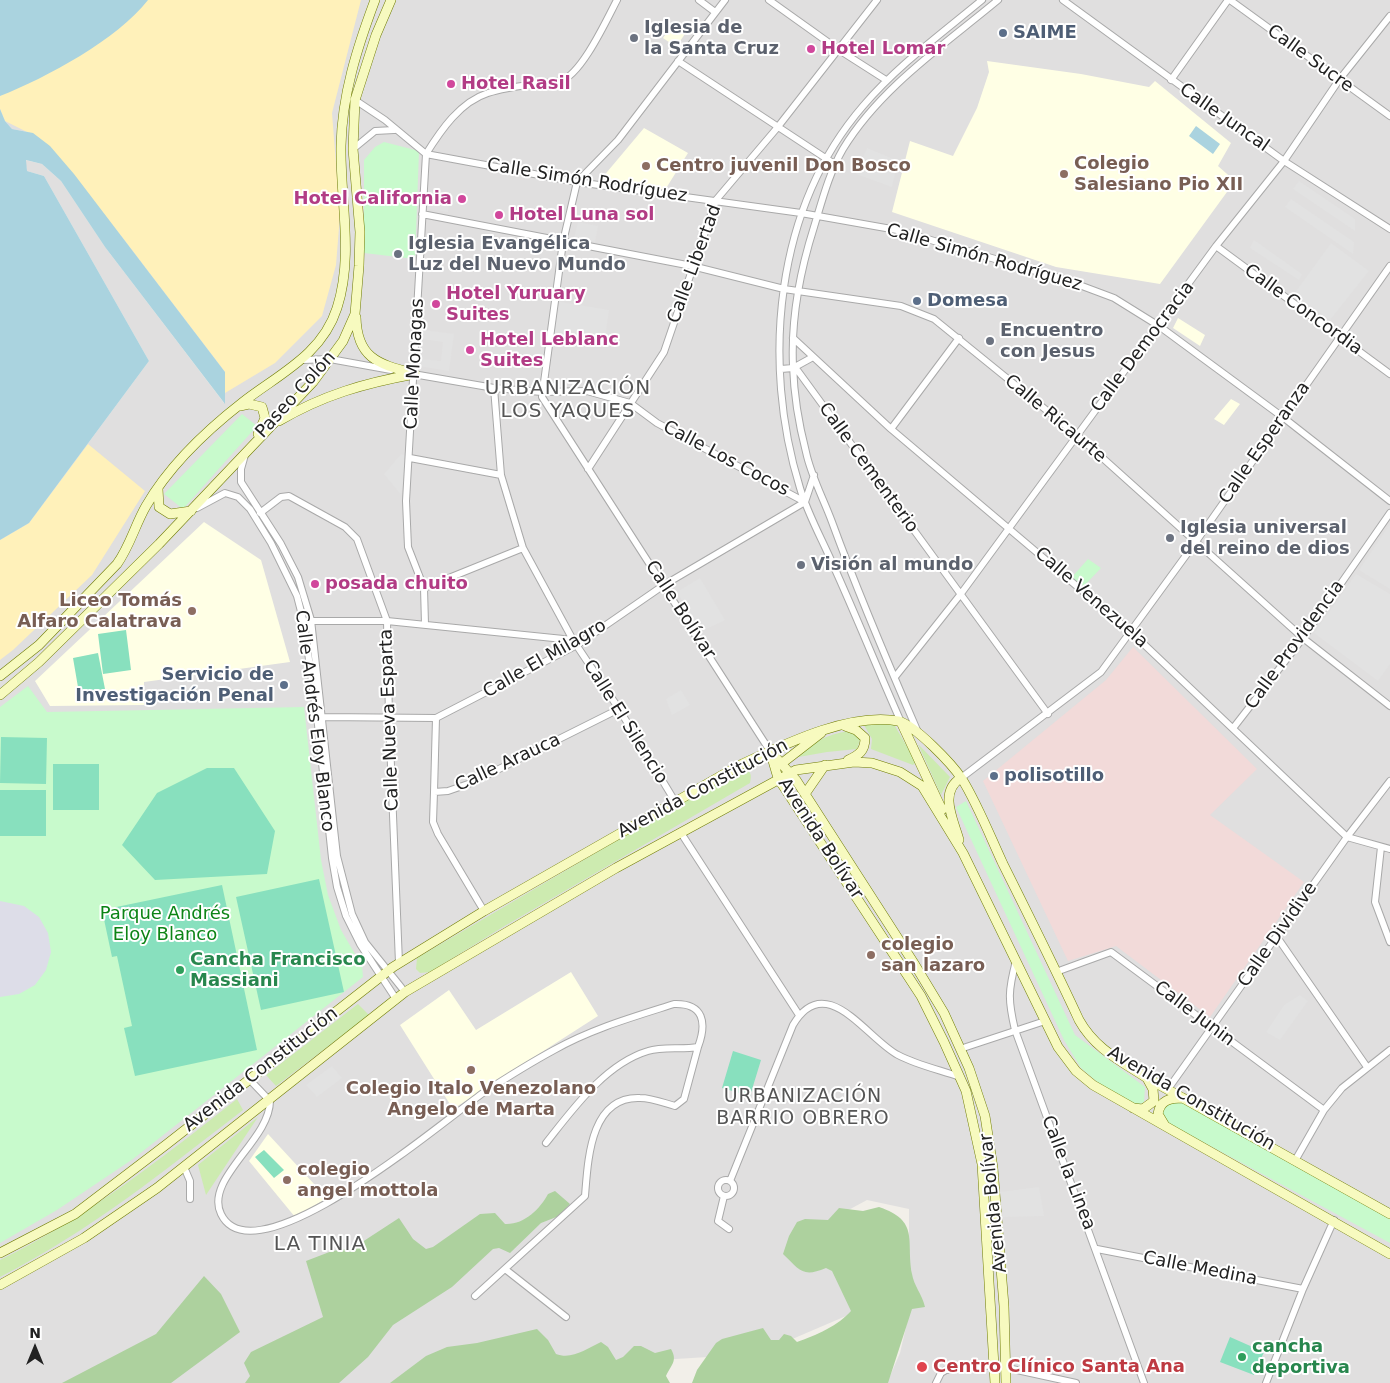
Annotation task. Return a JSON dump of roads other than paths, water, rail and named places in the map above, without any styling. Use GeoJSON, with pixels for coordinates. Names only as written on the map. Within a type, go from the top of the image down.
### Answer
{"type":"FeatureCollection","features":[{"type":"Feature","properties":{"kind":"main road","name":"Paseo Colón"},"geometry":{"type":"LineString","coordinates":[[0,676],[39,645],[118,564],[125,553],[145,508],[184,456],[236,407],[303,360],[330,324],[337,309],[343,286],[341,147],[346,93],[356,52],[375,0]]}},
{"type":"Feature","properties":{"kind":"main road","name":"Paseo Colón"},"geometry":{"type":"LineString","coordinates":[[0,695],[39,662],[191,511],[246,450],[313,382],[343,341],[356,314],[360,232],[353,148],[355,100],[376,35],[391,0]]}},
{"type":"Feature","properties":{"kind":"main road"},"geometry":{"type":"LineString","coordinates":[[356,314],[359,340],[369,355],[390,367],[415,374]]}},
{"type":"Feature","properties":{"kind":"main road"},"geometry":{"type":"LineString","coordinates":[[269,428],[308,404],[333,394],[415,374]]}},
{"type":"Feature","properties":{"kind":"main road"},"geometry":{"type":"LineString","coordinates":[[236,407],[255,405],[262,407],[265,412],[263,425],[246,450]]}},
{"type":"Feature","properties":{"kind":"main road"},"geometry":{"type":"LineString","coordinates":[[158,489],[159,507],[170,514],[191,511]]}},
{"type":"Feature","properties":{"kind":"main road","name":"Avenida Constitución"},"geometry":{"type":"LineString","coordinates":[[0,1253],[75,1214],[384,974],[484,911],[740,765],[827,728],[890,720],[900,722],[917,730],[961,778],[1086,1033],[1114,1059],[1296,1159],[1390,1214]]}},
{"type":"Feature","properties":{"kind":"main road"},"geometry":{"type":"LineString","coordinates":[[900,722],[963,853]]}},
{"type":"Feature","properties":{"kind":"main road"},"geometry":{"type":"LineString","coordinates":[[805,794],[828,764],[858,756],[865,746],[865,738],[862,735],[842,725]]}},
{"type":"Feature","properties":{"kind":"main road"},"geometry":{"type":"LineString","coordinates":[[781,764],[827,728]]}},
{"type":"Feature","properties":{"kind":"main road","name":"Avenida Bolívar"},"geometry":{"type":"LineString","coordinates":[[770,751],[805,794],[938,1001],[960,1049],[985,1116],[990,1151],[1003,1297],[1006,1383]]}},
{"type":"Feature","properties":{"kind":"main road","name":"Avenida Bolívar"},"geometry":{"type":"LineString","coordinates":[[770,751],[778,778],[921,996],[960,1077],[972,1115],[982,1164],[995,1383]]}},
{"type":"Feature","properties":{"kind":"main road","name":"Avenida Constitución"},"geometry":{"type":"LineString","coordinates":[[0,1285],[84,1238],[184,1167],[270,1101],[405,992],[540,911],[789,772],[828,764],[872,763],[911,778],[922,786],[963,853],[1058,1047],[1076,1071],[1131,1107],[1334,1220],[1390,1254]]}},
{"type":"Feature","properties":{"kind":"main road"},"geometry":{"type":"LineString","coordinates":[[961,778],[955,785],[948,801],[963,853]]}},
{"type":"Feature","properties":{"kind":"main road"},"geometry":{"type":"LineString","coordinates":[[1131,1107],[1143,1109],[1154,1101],[1153,1089],[1147,1078]]}},
{"type":"Feature","properties":{"kind":"main road"},"geometry":{"type":"LineString","coordinates":[[1168,1128],[1160,1121],[1158,1114],[1160,1105],[1170,1098],[1183,1098]]}},
{"type":"Feature","properties":{"kind":"main road"},"geometry":{"type":"LineString","coordinates":[[1334,1220],[1390,1249]]}},
{"type":"Feature","properties":{"kind":"street","name":"Calle Monagas"},"geometry":{"type":"LineString","coordinates":[[425,624],[424,588],[412,559],[407,537],[406,502],[415,374],[426,154],[444,127],[474,99],[502,89],[560,81],[568,78],[596,40],[617,0]]}},
{"type":"Feature","properties":{"kind":"street"},"geometry":{"type":"LineString","coordinates":[[699,0],[716,12]]}},
{"type":"Feature","properties":{"kind":"street"},"geometry":{"type":"LineString","coordinates":[[542,392],[563,242],[577,182],[618,140],[725,0]]}},
{"type":"Feature","properties":{"kind":"street"},"geometry":{"type":"LineString","coordinates":[[769,0],[839,50],[886,80]]}},
{"type":"Feature","properties":{"kind":"street","name":"Calle Libertad"},"geometry":{"type":"LineString","coordinates":[[588,469],[664,352],[716,200],[777,128],[876,0]]}},
{"type":"Feature","properties":{"kind":"street"},"geometry":{"type":"LineString","coordinates":[[900,722],[805,502],[786,430],[781,369],[784,289],[801,213],[825,159],[861,108],[886,80],[982,0]]}},
{"type":"Feature","properties":{"kind":"street"},"geometry":{"type":"LineString","coordinates":[[917,730],[895,677],[886,662],[806,454],[794,368],[793,338],[807,248],[828,180],[843,150],[894,86],[998,0]]}},
{"type":"Feature","properties":{"kind":"street","name":"Calle Juncal"},"geometry":{"type":"LineString","coordinates":[[1063,0],[1284,161],[1390,229]]}},
{"type":"Feature","properties":{"kind":"street"},"geometry":{"type":"LineString","coordinates":[[1171,80],[1229,0]]}},
{"type":"Feature","properties":{"kind":"street","name":"Calle Sucre"},"geometry":{"type":"LineString","coordinates":[[1229,0],[1390,116]]}},
{"type":"Feature","properties":{"kind":"street","name":"Calle Democracia"},"geometry":{"type":"LineString","coordinates":[[895,677],[960,594],[1160,326],[1216,246],[1284,161],[1339,80],[1390,16]]}},
{"type":"Feature","properties":{"kind":"street"},"geometry":{"type":"LineString","coordinates":[[678,61],[777,128],[836,165]]}},
{"type":"Feature","properties":{"kind":"street"},"geometry":{"type":"LineString","coordinates":[[355,100],[385,120],[394,130],[426,154]]}},
{"type":"Feature","properties":{"kind":"street"},"geometry":{"type":"LineString","coordinates":[[353,148],[375,132],[394,130]]}},
{"type":"Feature","properties":{"kind":"street","name":"Calle Simón Rodríguez"},"geometry":{"type":"LineString","coordinates":[[426,154],[577,182],[801,213],[914,234],[1066,280],[1114,298],[1160,326],[1284,418],[1390,501]]}},
{"type":"Feature","properties":{"kind":"street","name":"Calle Ricaurte"},"geometry":{"type":"LineString","coordinates":[[422,214],[692,266],[784,289],[901,306],[934,319],[960,338],[1077,435],[1303,638],[1390,706]]}},
{"type":"Feature","properties":{"kind":"street","name":"Calle Concordia"},"geometry":{"type":"LineString","coordinates":[[1216,246],[1390,374]]}},
{"type":"Feature","properties":{"kind":"street","name":"Calle Esperanza"},"geometry":{"type":"LineString","coordinates":[[961,778],[1101,672],[1132,632],[1390,266]]}},
{"type":"Feature","properties":{"kind":"street","name":"Calle Venezuela"},"geometry":{"type":"LineString","coordinates":[[793,338],[891,429],[1132,632],[1234,727],[1347,837],[1390,849]]}},
{"type":"Feature","properties":{"kind":"street"},"geometry":{"type":"LineString","coordinates":[[891,429],[960,338]]}},
{"type":"Feature","properties":{"kind":"street"},"geometry":{"type":"LineString","coordinates":[[781,369],[794,368],[813,357]]}},
{"type":"Feature","properties":{"kind":"street","name":"Calle Los Cocos"},"geometry":{"type":"LineString","coordinates":[[303,360],[330,359],[494,388],[542,392],[587,391],[630,403],[665,427],[805,502]]}},
{"type":"Feature","properties":{"kind":"street","name":"Calle Cementerio"},"geometry":{"type":"LineString","coordinates":[[794,368],[1048,714]]}},
{"type":"Feature","properties":{"kind":"street","name":"Calle El Silencio"},"geometry":{"type":"LineString","coordinates":[[494,388],[501,475],[522,548],[575,642],[619,709],[676,803]]}},
{"type":"Feature","properties":{"kind":"street","name":"Calle Bolívar"},"geometry":{"type":"LineString","coordinates":[[542,392],[543,400],[770,751]]}},
{"type":"Feature","properties":{"kind":"street","name":"Calle Andrés Eloy Blanco"},"geometry":{"type":"LineString","coordinates":[[246,450],[241,469],[241,482],[281,544],[298,577],[311,620],[329,809],[337,856],[352,914],[396,1000]]}},
{"type":"Feature","properties":{"kind":"street"},"geometry":{"type":"LineString","coordinates":[[410,458],[501,475]]}},
{"type":"Feature","properties":{"kind":"street"},"geometry":{"type":"LineString","coordinates":[[805,502],[814,475]]}},
{"type":"Feature","properties":{"kind":"street","name":"Calle Andrés Eloy Blanco"},"geometry":{"type":"LineString","coordinates":[[191,511],[225,493],[238,498],[250,509],[290,578],[298,596],[320,717]]}},
{"type":"Feature","properties":{"kind":"street","name":"Calle Nueva Esparta"},"geometry":{"type":"LineString","coordinates":[[260,513],[281,497],[289,496],[345,527],[357,539],[387,621],[388,717],[399,963]]}},
{"type":"Feature","properties":{"kind":"street","name":"Calle El Milagro"},"geometry":{"type":"LineString","coordinates":[[320,717],[436,718],[575,642],[664,585],[805,502]]}},
{"type":"Feature","properties":{"kind":"street","name":"Calle Providencia"},"geometry":{"type":"LineString","coordinates":[[1234,727],[1303,638],[1390,513]]}},
{"type":"Feature","properties":{"kind":"street"},"geometry":{"type":"LineString","coordinates":[[424,588],[522,548]]}},
{"type":"Feature","properties":{"kind":"street"},"geometry":{"type":"LineString","coordinates":[[304,623],[311,620],[387,621],[575,642]]}},
{"type":"Feature","properties":{"kind":"street","name":"Calle Arauca"},"geometry":{"type":"LineString","coordinates":[[484,911],[438,834],[433,822],[434,792],[448,791],[471,783],[619,709]]}},
{"type":"Feature","properties":{"kind":"street"},"geometry":{"type":"LineString","coordinates":[[434,792],[436,718]]}},
{"type":"Feature","properties":{"kind":"street","name":"Calle Dividive"},"geometry":{"type":"LineString","coordinates":[[1168,1089],[1347,837],[1390,781]]}},
{"type":"Feature","properties":{"kind":"street"},"geometry":{"type":"LineString","coordinates":[[681,833],[799,1015]]}},
{"type":"Feature","properties":{"kind":"street"},"geometry":{"type":"LineString","coordinates":[[1381,847],[1374,902],[1390,942]]}},
{"type":"Feature","properties":{"kind":"street"},"geometry":{"type":"LineString","coordinates":[[1277,937],[1367,1066]]}},
{"type":"Feature","properties":{"kind":"street","name":"Calle Junin"},"geometry":{"type":"LineString","coordinates":[[1056,972],[1111,952],[1324,1110]]}},
{"type":"Feature","properties":{"kind":"street","name":"Calle la Linea"},"geometry":{"type":"LineString","coordinates":[[1016,961],[1009,988],[1009,1001],[1016,1030],[1144,1383]]}},
{"type":"Feature","properties":{"kind":"street","name":"Calle Andrés Eloy Blanco"},"geometry":{"type":"LineString","coordinates":[[384,974],[405,992]]}},
{"type":"Feature","properties":{"kind":"street"},"geometry":{"type":"LineString","coordinates":[[249,1079],[270,1101],[269,1111],[217,1194],[219,1208],[226,1222],[246,1231],[280,1226],[320,1208],[483,1094],[555,1049],[592,1032],[674,1004],[692,1007],[702,1018],[702,1036],[684,1099],[675,1106],[640,1098],[625,1100],[611,1108],[601,1119],[591,1143],[585,1196],[476,1296]]}},
{"type":"Feature","properties":{"kind":"street"},"geometry":{"type":"LineString","coordinates":[[730,1181],[758,1108],[799,1015],[811,1006],[822,1004],[835,1006],[897,1055],[960,1077]]}},
{"type":"Feature","properties":{"kind":"street"},"geometry":{"type":"LineString","coordinates":[[960,1049],[1045,1021]]}},
{"type":"Feature","properties":{"kind":"street"},"geometry":{"type":"LineString","coordinates":[[546,1142],[593,1086],[604,1076],[649,1051],[698,1047]]}},
{"type":"Feature","properties":{"kind":"street"},"geometry":{"type":"LineString","coordinates":[[1296,1159],[1324,1110],[1342,1088],[1367,1066],[1390,1050]]}},
{"type":"Feature","properties":{"kind":"street"},"geometry":{"type":"LineString","coordinates":[[184,1167],[190,1181],[190,1199]]}},
{"type":"Feature","properties":{"kind":"street"},"geometry":{"type":"LineString","coordinates":[[725,1180],[730,1181],[734,1184],[734,1191],[731,1195],[724,1196],[720,1193],[719,1185],[725,1180]]}},
{"type":"Feature","properties":{"kind":"street"},"geometry":{"type":"LineString","coordinates":[[724,1196],[718,1221],[729,1229]]}},
{"type":"Feature","properties":{"kind":"street"},"geometry":{"type":"LineString","coordinates":[[1266,1383],[1303,1289],[1334,1220]]}},
{"type":"Feature","properties":{"kind":"street","name":"Calle Medina"},"geometry":{"type":"LineString","coordinates":[[1096,1249],[1303,1289]]}},
{"type":"Feature","properties":{"kind":"street"},"geometry":{"type":"LineString","coordinates":[[505,1269],[566,1317]]}},
{"type":"Feature","properties":{"kind":"street"},"geometry":{"type":"LineString","coordinates":[[936,1383],[941,1374],[946,1370],[994,1365],[1076,1383]]}},
{"type":"Feature","properties":{"kind":"water"},"geometry":{"type":"Polygon","coordinates":[[[0,0],[148,0],[119,29],[80,56],[38,79],[0,96],[0,0]]]}},
{"type":"Feature","properties":{"kind":"water"},"geometry":{"type":"Polygon","coordinates":[[[0,109],[5,121],[12,129],[33,133],[50,146],[74,174],[225,372],[225,404],[105,247],[61,181],[42,164],[26,160],[27,171],[44,176],[149,361],[29,523],[0,540],[0,109]]]}},
{"type":"Feature","properties":{"kind":"water"},"geometry":{"type":"Polygon","coordinates":[[[1196,126],[1220,144],[1213,154],[1189,136],[1196,126]]]}},
{"type":"Feature","properties":{"kind":"place","name":"SAIME"},"geometry":{"type":"Point","coordinates":[1003,33]}},
{"type":"Feature","properties":{"kind":"place","name":"Iglesia de la Santa Cruz"},"geometry":{"type":"Point","coordinates":[634,38]}},
{"type":"Feature","properties":{"kind":"place","name":"Hotel Lomar"},"geometry":{"type":"Point","coordinates":[811,49]}},
{"type":"Feature","properties":{"kind":"place","name":"Hotel Rasil"},"geometry":{"type":"Point","coordinates":[451,84]}},
{"type":"Feature","properties":{"kind":"place","name":"Centro juvenil Don Bosco"},"geometry":{"type":"Point","coordinates":[646,166]}},
{"type":"Feature","properties":{"kind":"place","name":"Colegio Salesiano Pio XII"},"geometry":{"type":"Point","coordinates":[1064,174]}},
{"type":"Feature","properties":{"kind":"place","name":"Hotel California"},"geometry":{"type":"Point","coordinates":[462,199]}},
{"type":"Feature","properties":{"kind":"place","name":"Hotel Luna sol"},"geometry":{"type":"Point","coordinates":[499,215]}},
{"type":"Feature","properties":{"kind":"place","name":"Iglesia Evangélica Luz del Nuevo Mundo"},"geometry":{"type":"Point","coordinates":[398,254]}},
{"type":"Feature","properties":{"kind":"place","name":"Domesa"},"geometry":{"type":"Point","coordinates":[917,301]}},
{"type":"Feature","properties":{"kind":"place","name":"Hotel Yuruary Suites"},"geometry":{"type":"Point","coordinates":[436,304]}},
{"type":"Feature","properties":{"kind":"place","name":"Encuentro con Jesus"},"geometry":{"type":"Point","coordinates":[990,341]}},
{"type":"Feature","properties":{"kind":"place","name":"Hotel Leblanc Suites"},"geometry":{"type":"Point","coordinates":[470,350]}},
{"type":"Feature","properties":{"kind":"place","name":"Iglesia universal del reino de dios"},"geometry":{"type":"Point","coordinates":[1170,538]}},
{"type":"Feature","properties":{"kind":"place","name":"Visión al mundo"},"geometry":{"type":"Point","coordinates":[801,565]}},
{"type":"Feature","properties":{"kind":"place","name":"posada chuito"},"geometry":{"type":"Point","coordinates":[315,584]}},
{"type":"Feature","properties":{"kind":"place","name":"Liceo Tomás Alfaro Calatrava"},"geometry":{"type":"Point","coordinates":[192,611]}},
{"type":"Feature","properties":{"kind":"place","name":"Servicio de Investigación Penal"},"geometry":{"type":"Point","coordinates":[284,685]}},
{"type":"Feature","properties":{"kind":"place","name":"polisotillo"},"geometry":{"type":"Point","coordinates":[994,776]}},
{"type":"Feature","properties":{"kind":"place","name":"colegio san lazaro"},"geometry":{"type":"Point","coordinates":[871,955]}},
{"type":"Feature","properties":{"kind":"place","name":"Cancha Francisco Massiani"},"geometry":{"type":"Point","coordinates":[180,970]}},
{"type":"Feature","properties":{"kind":"place","name":"Colegio Italo Venezolano Angelo de Marta"},"geometry":{"type":"Point","coordinates":[471,1070]}},
{"type":"Feature","properties":{"kind":"place","name":"colegio angel mottola"},"geometry":{"type":"Point","coordinates":[287,1180]}},
{"type":"Feature","properties":{"kind":"place","name":"cancha deportiva"},"geometry":{"type":"Point","coordinates":[1242,1357]}},
{"type":"Feature","properties":{"kind":"place","name":"Centro Clínico Santa Ana"},"geometry":{"type":"Point","coordinates":[922,1367]}},
{"type":"Feature","properties":{"kind":"district","name":"URBANIZACIÓN LOS YAQUES"},"geometry":{"type":"Point","coordinates":[568,400]}},
{"type":"Feature","properties":{"kind":"district","name":"URBANIZACIÓN BARRIO OBRERO"},"geometry":{"type":"Point","coordinates":[803,1108]}},
{"type":"Feature","properties":{"kind":"district","name":"LA TINIA"},"geometry":{"type":"Point","coordinates":[320,1245]}},
{"type":"Feature","properties":{"kind":"park label","name":"Parque Andrés Eloy Blanco"},"geometry":{"type":"Point","coordinates":[165,924]}}]}
